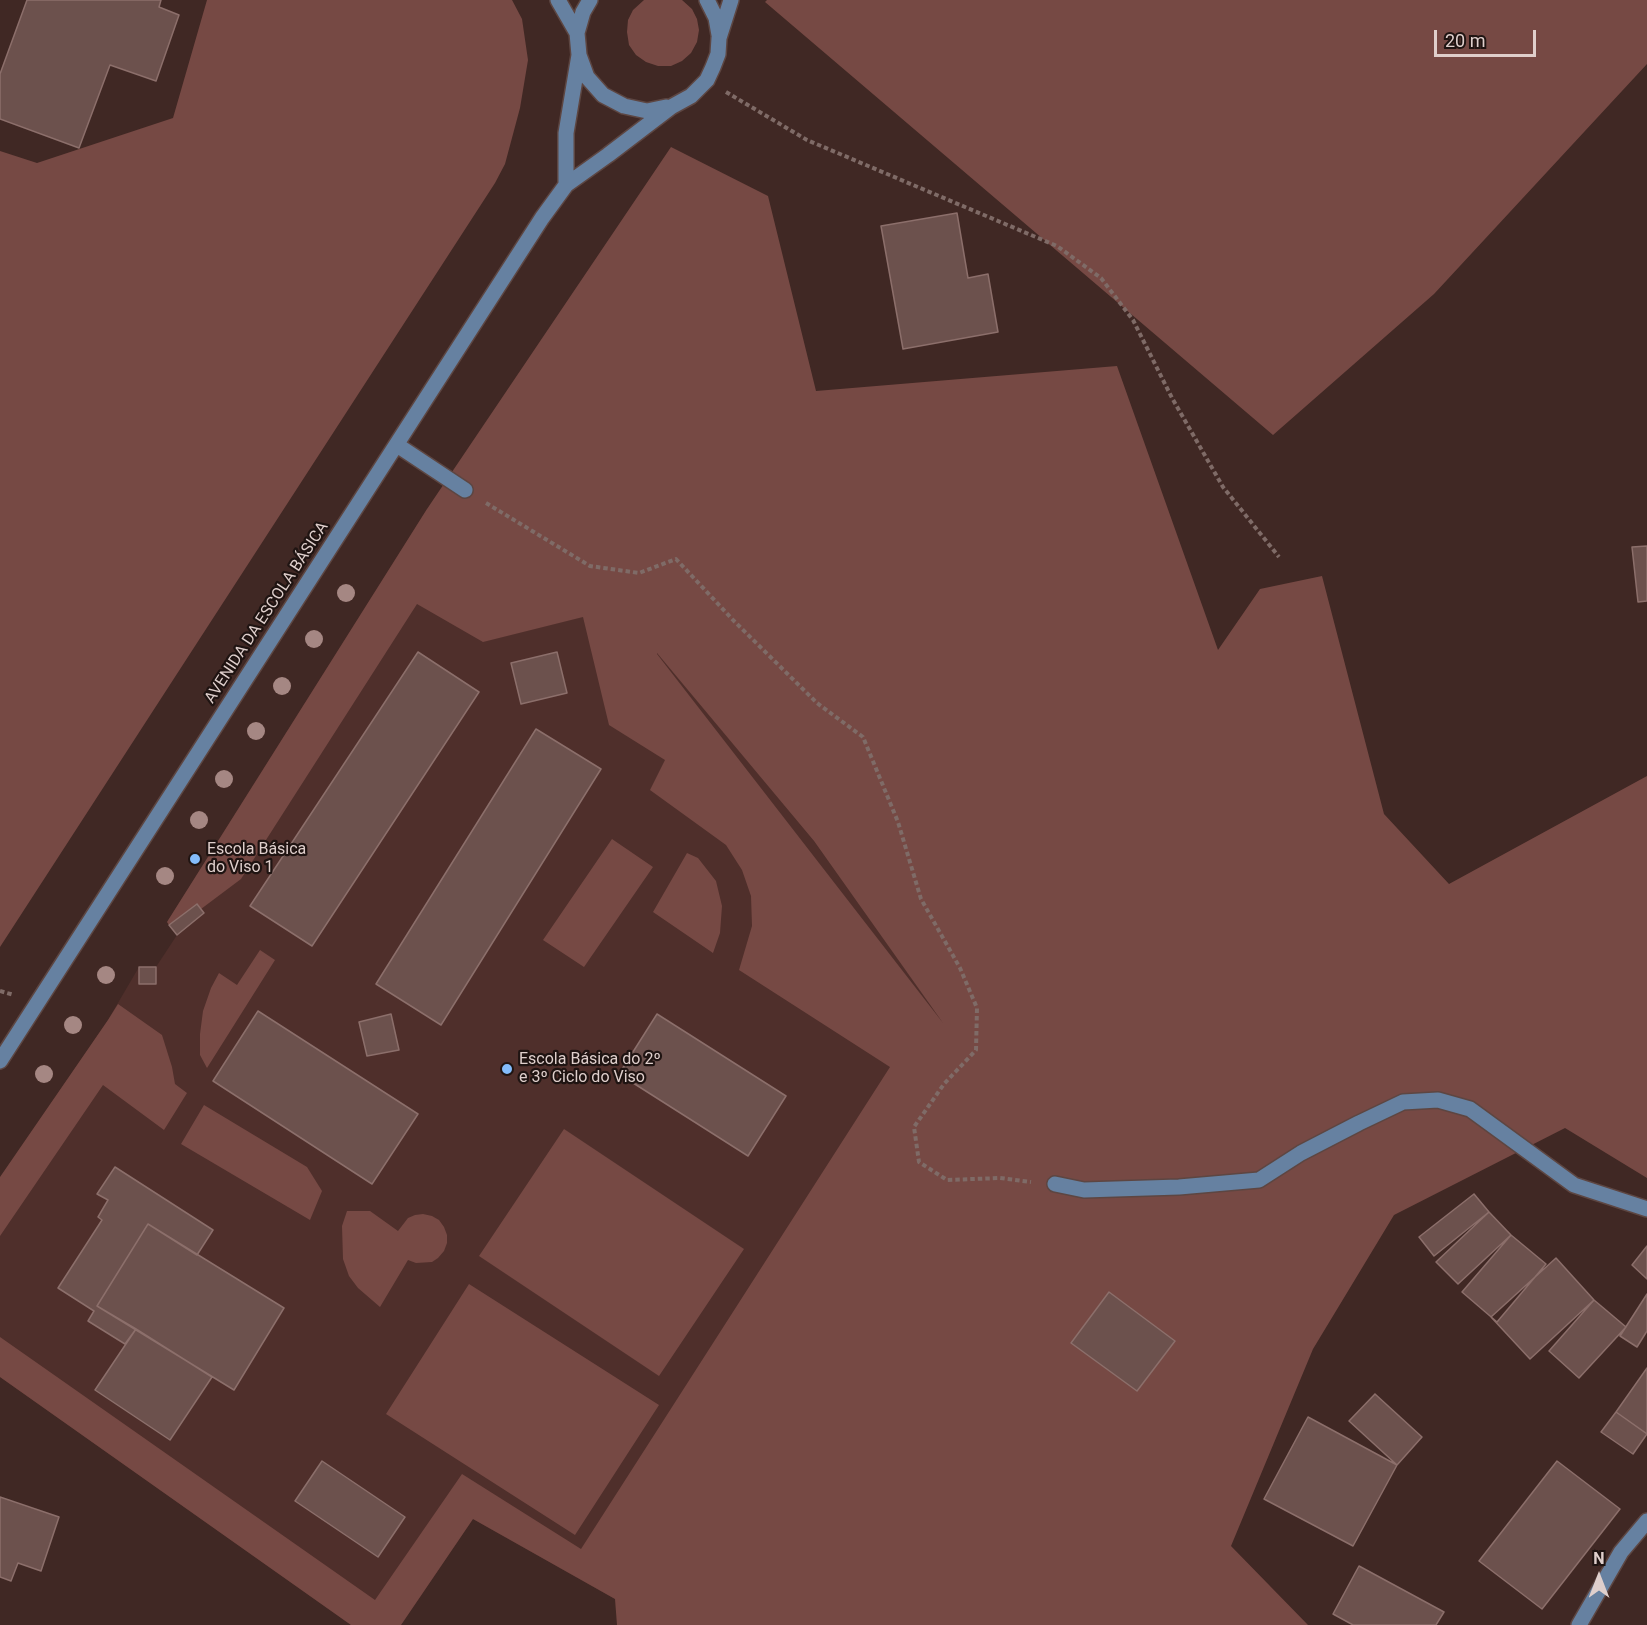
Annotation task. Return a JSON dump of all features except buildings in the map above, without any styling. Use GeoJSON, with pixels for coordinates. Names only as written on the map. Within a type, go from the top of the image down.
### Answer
{"type":"FeatureCollection","features":[{"type":"Feature","properties":{"kind":"street"},"geometry":{"type":"LineString","coordinates":[[558,0],[577,33]]}},
{"type":"Feature","properties":{"kind":"street","name":"AVENIDA DA ESCOLA BÁSICA"},"geometry":{"type":"LineString","coordinates":[[566,185],[566,133],[579,55],[577,33],[583,12],[590,0]]}},
{"type":"Feature","properties":{"kind":"street","name":"AVENIDA DA ESCOLA BÁSICA"},"geometry":{"type":"LineString","coordinates":[[0,1061],[542,218],[566,185],[671,107],[691,96],[706,80],[718,54],[719,38],[716,18],[707,0]]}},
{"type":"Feature","properties":{"kind":"street","name":"AVENIDA DA ESCOLA BÁSICA"},"geometry":{"type":"LineString","coordinates":[[719,38],[731,0]]}},
{"type":"Feature","properties":{"kind":"street","name":"AVENIDA DA ESCOLA BÁSICA"},"geometry":{"type":"LineString","coordinates":[[579,55],[587,77],[603,95],[624,106],[647,111],[671,107]]}},
{"type":"Feature","properties":{"kind":"street"},"geometry":{"type":"LineString","coordinates":[[397,445],[465,490]]}},
{"type":"Feature","properties":{"kind":"street"},"geometry":{"type":"LineString","coordinates":[[1055,1184],[1083,1190],[1179,1187],[1259,1180],[1301,1153],[1403,1102],[1438,1100],[1470,1109],[1574,1185],[1647,1209]]}},
{"type":"Feature","properties":{"kind":"street"},"geometry":{"type":"LineString","coordinates":[[1579,1625],[1621,1552],[1647,1521]]}},
{"type":"Feature","properties":{"kind":"path"},"geometry":{"type":"LineString","coordinates":[[706,80],[807,140],[1057,246],[1101,278],[1133,320],[1172,398],[1223,487],[1279,557]]}},
{"type":"Feature","properties":{"kind":"path"},"geometry":{"type":"LineString","coordinates":[[465,490],[590,566],[639,573],[676,559],[734,621],[817,703],[863,737],[898,822],[921,899],[960,968],[977,1008],[976,1050],[944,1084],[914,1127],[919,1162],[947,1180],[1000,1178],[1055,1184]]}},
{"type":"Feature","properties":{"kind":"shaded area"},"geometry":{"type":"Polygon","coordinates":[[[207,0],[512,0],[522,19],[528,60],[520,108],[505,164],[495,183],[0,947],[0,151],[37,163],[173,118],[207,0]]]}},
{"type":"Feature","properties":{"kind":"shaded area"},"geometry":{"type":"Polygon","coordinates":[[[644,0],[682,0],[692,9],[699,30],[697,42],[691,53],[682,61],[671,66],[658,66],[636,55],[629,45],[628,20],[633,10],[644,0]]]}},
{"type":"Feature","properties":{"kind":"shaded area"},"geometry":{"type":"Polygon","coordinates":[[[767,0],[1647,0],[1647,64],[1434,294],[1273,435],[765,2],[767,0]]]}},
{"type":"Feature","properties":{"kind":"shaded area"},"geometry":{"type":"Polygon","coordinates":[[[671,147],[768,196],[816,391],[1117,366],[1218,650],[1260,589],[1322,576],[1384,814],[1449,884],[1647,776],[1647,1178],[1565,1128],[1394,1215],[1313,1349],[1231,1546],[1308,1625],[617,1625],[615,1599],[473,1519],[401,1625],[351,1625],[0,1377],[0,1337],[375,1600],[462,1474],[581,1549],[890,1067],[739,970],[752,926],[751,896],[742,870],[726,845],[650,790],[665,760],[609,725],[583,617],[483,642],[417,604],[241,879],[201,909],[169,925],[167,922],[427,509],[671,147]],[[657,653],[943,1023],[814,841],[657,653]]]}},
{"type":"Feature","properties":{"kind":"shaded area","name":"Escola Básica do 2º e 3º Ciclo do Viso"},"geometry":{"type":"Polygon","coordinates":[[[427,509],[641,633],[814,841],[957,1042],[615,1599],[473,1519],[401,1625],[351,1625],[0,1377],[0,1178],[108,1020],[139,967],[156,967],[177,935],[167,922],[427,509]]]}},
{"type":"Feature","properties":{"kind":"shaded area"},"geometry":{"type":"Polygon","coordinates":[[[612,839],[653,867],[584,967],[543,940],[612,839]]]}},
{"type":"Feature","properties":{"kind":"shaded area"},"geometry":{"type":"Polygon","coordinates":[[[687,853],[698,858],[716,881],[722,906],[720,933],[713,953],[653,912],[687,853]]]}},
{"type":"Feature","properties":{"kind":"shaded area"},"geometry":{"type":"Polygon","coordinates":[[[260,950],[275,960],[207,1068],[200,1055],[200,1034],[203,1011],[211,988],[219,973],[237,985],[260,950]]]}},
{"type":"Feature","properties":{"kind":"shaded area"},"geometry":{"type":"Polygon","coordinates":[[[118,1004],[162,1035],[175,1084],[187,1093],[164,1130],[103,1085],[0,1236],[0,1177],[118,1004]]]}},
{"type":"Feature","properties":{"kind":"shaded area"},"geometry":{"type":"Polygon","coordinates":[[[204,1105],[307,1167],[322,1191],[310,1220],[181,1144],[204,1105]]]}},
{"type":"Feature","properties":{"kind":"shaded area"},"geometry":{"type":"Polygon","coordinates":[[[564,1129],[744,1249],[659,1376],[479,1256],[564,1129]]]}},
{"type":"Feature","properties":{"kind":"shaded area"},"geometry":{"type":"Polygon","coordinates":[[[347,1211],[370,1211],[398,1231],[408,1218],[423,1214],[432,1216],[444,1227],[447,1243],[444,1251],[432,1262],[416,1263],[408,1260],[380,1307],[358,1288],[349,1276],[343,1259],[342,1226],[347,1211]]]}},
{"type":"Feature","properties":{"kind":"shaded area"},"geometry":{"type":"Polygon","coordinates":[[[469,1284],[659,1405],[575,1535],[386,1414],[469,1284]]]}},
{"type":"Feature","properties":{"kind":"place","name":"Escola Básica do Viso 1"},"geometry":{"type":"Point","coordinates":[195,859]}},
{"type":"Feature","properties":{"kind":"place","name":"Escola Básica do 2º e 3º Ciclo do Viso"},"geometry":{"type":"Point","coordinates":[507,1069]}}]}
